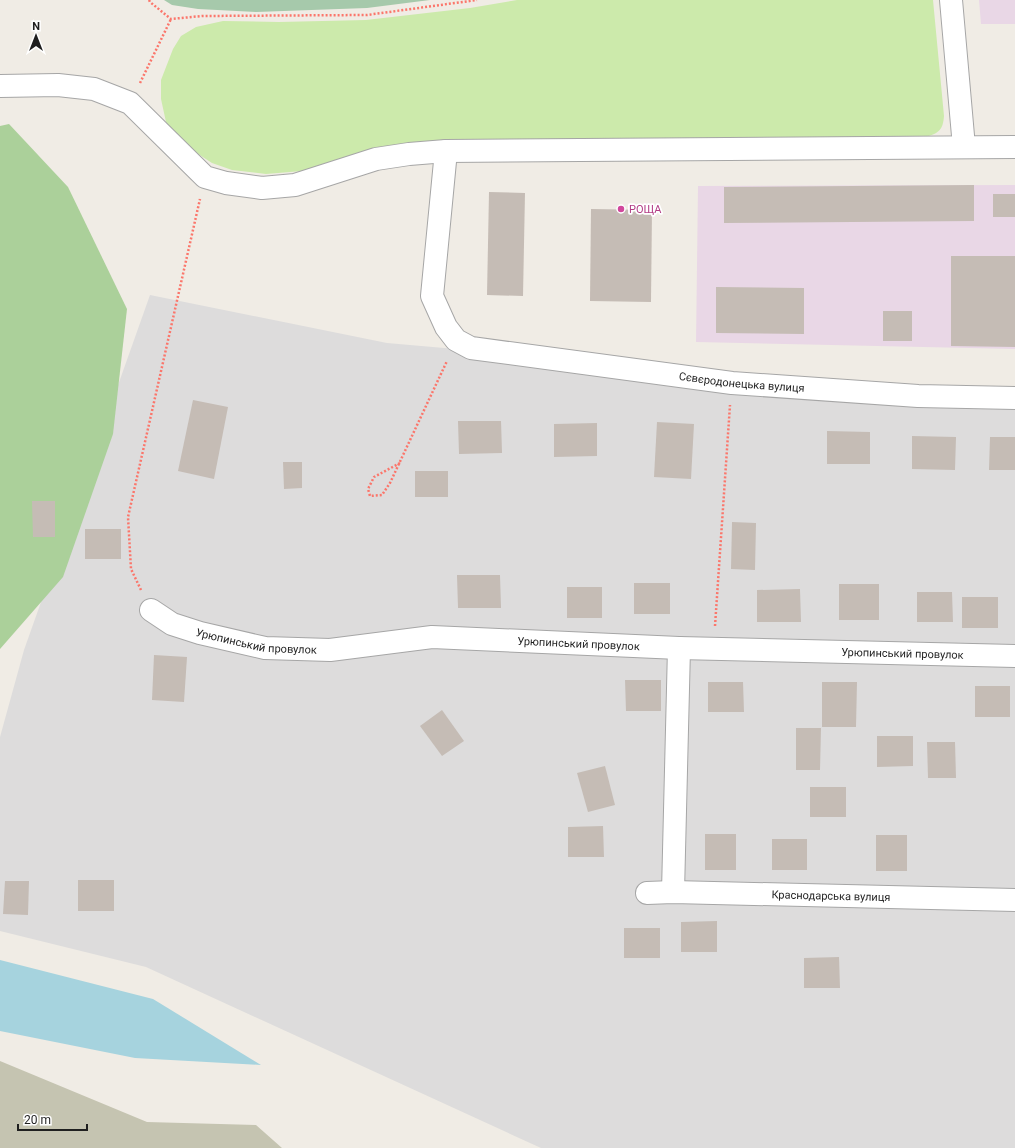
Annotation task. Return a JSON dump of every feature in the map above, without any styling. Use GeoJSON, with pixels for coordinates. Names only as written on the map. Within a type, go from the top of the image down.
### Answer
{"type":"FeatureCollection","features":[{"type":"Feature","properties":{"kind":"street"},"geometry":{"type":"LineString","coordinates":[[951,0],[964,147]]}},
{"type":"Feature","properties":{"kind":"street"},"geometry":{"type":"LineString","coordinates":[[0,86],[58,85],[94,89],[130,103],[205,177],[226,183],[262,188],[295,185],[376,159],[409,154],[446,151],[1015,147]]}},
{"type":"Feature","properties":{"kind":"street"},"geometry":{"type":"LineString","coordinates":[[446,151],[432,296],[446,327],[464,344]]}},
{"type":"Feature","properties":{"kind":"street","name":"Сєвєродонецька вулиця"},"geometry":{"type":"LineString","coordinates":[[464,344],[732,383],[918,396],[1015,398]]}},
{"type":"Feature","properties":{"kind":"street","name":"Урюпинський провулок"},"geometry":{"type":"LineString","coordinates":[[151,610],[172,624],[200,633],[265,648],[330,650],[432,637],[679,648],[1015,656]]}},
{"type":"Feature","properties":{"kind":"street"},"geometry":{"type":"LineString","coordinates":[[673,892],[679,648]]}},
{"type":"Feature","properties":{"kind":"street","name":"Краснодарська вулиця"},"geometry":{"type":"LineString","coordinates":[[647,893],[673,892],[1015,900]]}},
{"type":"Feature","properties":{"kind":"path"},"geometry":{"type":"LineString","coordinates":[[149,0],[171,19],[202,16],[367,15],[477,0]]}},
{"type":"Feature","properties":{"kind":"path"},"geometry":{"type":"LineString","coordinates":[[130,103],[171,19]]}},
{"type":"Feature","properties":{"kind":"path"},"geometry":{"type":"LineString","coordinates":[[151,610],[131,569],[128,517],[205,177]]}},
{"type":"Feature","properties":{"kind":"path"},"geometry":{"type":"LineString","coordinates":[[400,463],[374,477],[368,489],[370,496],[382,495],[390,483],[464,344]]}},
{"type":"Feature","properties":{"kind":"path"},"geometry":{"type":"LineString","coordinates":[[714,648],[732,383]]}},
{"type":"Feature","properties":{"kind":"shaded area"},"geometry":{"type":"Polygon","coordinates":[[[979,0],[1015,0],[1015,24],[981,24],[979,0]]]}},
{"type":"Feature","properties":{"kind":"shaded area"},"geometry":{"type":"Polygon","coordinates":[[[1015,185],[1015,349],[696,342],[698,186],[1015,185]]]}},
{"type":"Feature","properties":{"kind":"shaded area"},"geometry":{"type":"Polygon","coordinates":[[[150,295],[387,343],[1015,398],[1015,1148],[541,1148],[146,967],[0,931],[0,737],[24,650],[150,295]]]}},
{"type":"Feature","properties":{"kind":"shaded area"},"geometry":{"type":"Polygon","coordinates":[[[0,1061],[147,1122],[256,1125],[282,1148],[0,1148],[0,1061]]]}},
{"type":"Feature","properties":{"kind":"green space"},"geometry":{"type":"Polygon","coordinates":[[[164,0],[430,0],[367,8],[256,12],[198,9],[172,5],[164,0]]]}},
{"type":"Feature","properties":{"kind":"green space"},"geometry":{"type":"Polygon","coordinates":[[[517,0],[933,0],[944,116],[943,125],[940,130],[926,137],[447,140],[408,143],[376,149],[302,171],[266,174],[232,170],[212,163],[178,141],[166,122],[161,99],[161,80],[173,49],[181,36],[196,27],[223,21],[279,22],[366,20],[470,8],[517,0]]]}},
{"type":"Feature","properties":{"kind":"green space"},"geometry":{"type":"Polygon","coordinates":[[[9,124],[68,187],[127,309],[113,434],[63,577],[0,649],[0,126],[9,124]]]}},
{"type":"Feature","properties":{"kind":"water"},"geometry":{"type":"Polygon","coordinates":[[[0,960],[153,999],[261,1065],[135,1058],[0,1031],[0,960]]]}},
{"type":"Feature","properties":{"kind":"building"},"geometry":{"type":"Polygon","coordinates":[[[974,185],[974,221],[724,223],[724,187],[974,185]]]}},
{"type":"Feature","properties":{"kind":"building"},"geometry":{"type":"Polygon","coordinates":[[[489,192],[525,193],[523,296],[487,295],[489,192]]]}},
{"type":"Feature","properties":{"kind":"building"},"geometry":{"type":"Polygon","coordinates":[[[993,194],[1015,194],[1015,217],[993,217],[993,194]]]}},
{"type":"Feature","properties":{"kind":"building"},"geometry":{"type":"Polygon","coordinates":[[[591,209],[652,210],[651,302],[590,301],[591,209]]]}},
{"type":"Feature","properties":{"kind":"building"},"geometry":{"type":"Polygon","coordinates":[[[951,256],[1015,256],[1015,347],[951,346],[951,256]]]}},
{"type":"Feature","properties":{"kind":"building"},"geometry":{"type":"Polygon","coordinates":[[[716,287],[804,288],[804,334],[716,333],[716,287]]]}},
{"type":"Feature","properties":{"kind":"building"},"geometry":{"type":"Polygon","coordinates":[[[883,311],[912,311],[912,341],[883,341],[883,311]]]}},
{"type":"Feature","properties":{"kind":"building"},"geometry":{"type":"Polygon","coordinates":[[[193,400],[228,407],[214,479],[178,471],[193,400]]]}},
{"type":"Feature","properties":{"kind":"building"},"geometry":{"type":"Polygon","coordinates":[[[458,421],[501,421],[502,453],[459,454],[458,421]]]}},
{"type":"Feature","properties":{"kind":"building"},"geometry":{"type":"Polygon","coordinates":[[[657,422],[694,424],[691,479],[654,477],[657,422]]]}},
{"type":"Feature","properties":{"kind":"building"},"geometry":{"type":"Polygon","coordinates":[[[597,423],[597,456],[554,457],[554,424],[597,423]]]}},
{"type":"Feature","properties":{"kind":"building"},"geometry":{"type":"Polygon","coordinates":[[[827,431],[870,432],[870,464],[827,464],[827,431]]]}},
{"type":"Feature","properties":{"kind":"building"},"geometry":{"type":"Polygon","coordinates":[[[912,436],[956,437],[955,470],[912,469],[912,436]]]}},
{"type":"Feature","properties":{"kind":"building"},"geometry":{"type":"Polygon","coordinates":[[[990,437],[1015,437],[1015,470],[989,470],[990,437]]]}},
{"type":"Feature","properties":{"kind":"building"},"geometry":{"type":"Polygon","coordinates":[[[283,462],[302,462],[302,488],[284,489],[283,462]]]}},
{"type":"Feature","properties":{"kind":"building"},"geometry":{"type":"Polygon","coordinates":[[[415,471],[448,471],[448,497],[415,497],[415,471]]]}},
{"type":"Feature","properties":{"kind":"building"},"geometry":{"type":"Polygon","coordinates":[[[32,501],[55,501],[55,537],[33,537],[32,501]]]}},
{"type":"Feature","properties":{"kind":"building"},"geometry":{"type":"Polygon","coordinates":[[[732,522],[756,523],[755,570],[731,569],[732,522]]]}},
{"type":"Feature","properties":{"kind":"building"},"geometry":{"type":"Polygon","coordinates":[[[85,529],[121,529],[121,559],[85,559],[85,529]]]}},
{"type":"Feature","properties":{"kind":"building"},"geometry":{"type":"Polygon","coordinates":[[[457,575],[500,575],[501,608],[458,608],[457,575]]]}},
{"type":"Feature","properties":{"kind":"building"},"geometry":{"type":"Polygon","coordinates":[[[634,583],[670,583],[670,614],[634,614],[634,583]]]}},
{"type":"Feature","properties":{"kind":"building"},"geometry":{"type":"Polygon","coordinates":[[[839,584],[879,584],[879,620],[839,620],[839,584]]]}},
{"type":"Feature","properties":{"kind":"building"},"geometry":{"type":"Polygon","coordinates":[[[567,587],[602,587],[602,618],[567,618],[567,587]]]}},
{"type":"Feature","properties":{"kind":"building"},"geometry":{"type":"Polygon","coordinates":[[[800,589],[801,622],[757,622],[757,590],[800,589]]]}},
{"type":"Feature","properties":{"kind":"building"},"geometry":{"type":"Polygon","coordinates":[[[917,592],[952,592],[953,622],[917,622],[917,592]]]}},
{"type":"Feature","properties":{"kind":"building"},"geometry":{"type":"Polygon","coordinates":[[[962,597],[998,597],[998,628],[962,628],[962,597]]]}},
{"type":"Feature","properties":{"kind":"building"},"geometry":{"type":"Polygon","coordinates":[[[154,655],[187,657],[184,702],[152,700],[154,655]]]}},
{"type":"Feature","properties":{"kind":"building"},"geometry":{"type":"Polygon","coordinates":[[[625,680],[661,680],[661,711],[626,711],[625,680]]]}},
{"type":"Feature","properties":{"kind":"building"},"geometry":{"type":"Polygon","coordinates":[[[708,682],[743,682],[744,712],[708,712],[708,682]]]}},
{"type":"Feature","properties":{"kind":"building"},"geometry":{"type":"Polygon","coordinates":[[[822,682],[857,682],[856,727],[822,727],[822,682]]]}},
{"type":"Feature","properties":{"kind":"building"},"geometry":{"type":"Polygon","coordinates":[[[975,686],[1010,686],[1010,717],[975,717],[975,686]]]}},
{"type":"Feature","properties":{"kind":"building"},"geometry":{"type":"Polygon","coordinates":[[[442,710],[464,741],[442,756],[420,726],[442,710]]]}},
{"type":"Feature","properties":{"kind":"building"},"geometry":{"type":"Polygon","coordinates":[[[796,728],[821,728],[820,770],[796,770],[796,728]]]}},
{"type":"Feature","properties":{"kind":"building"},"geometry":{"type":"Polygon","coordinates":[[[877,736],[913,736],[913,766],[877,767],[877,736]]]}},
{"type":"Feature","properties":{"kind":"building"},"geometry":{"type":"Polygon","coordinates":[[[927,742],[955,742],[956,778],[928,778],[927,742]]]}},
{"type":"Feature","properties":{"kind":"building"},"geometry":{"type":"Polygon","coordinates":[[[605,766],[615,805],[588,812],[577,773],[605,766]]]}},
{"type":"Feature","properties":{"kind":"building"},"geometry":{"type":"Polygon","coordinates":[[[810,787],[846,787],[846,817],[810,817],[810,787]]]}},
{"type":"Feature","properties":{"kind":"building"},"geometry":{"type":"Polygon","coordinates":[[[603,826],[604,857],[568,857],[568,827],[603,826]]]}},
{"type":"Feature","properties":{"kind":"building"},"geometry":{"type":"Polygon","coordinates":[[[705,834],[736,834],[736,870],[705,870],[705,834]]]}},
{"type":"Feature","properties":{"kind":"building"},"geometry":{"type":"Polygon","coordinates":[[[876,835],[907,835],[907,871],[876,871],[876,835]]]}},
{"type":"Feature","properties":{"kind":"building"},"geometry":{"type":"Polygon","coordinates":[[[772,839],[807,839],[807,870],[772,870],[772,839]]]}},
{"type":"Feature","properties":{"kind":"building"},"geometry":{"type":"Polygon","coordinates":[[[78,880],[114,880],[114,911],[78,911],[78,880]]]}},
{"type":"Feature","properties":{"kind":"building"},"geometry":{"type":"Polygon","coordinates":[[[5,881],[29,881],[28,915],[3,914],[5,881]]]}},
{"type":"Feature","properties":{"kind":"building"},"geometry":{"type":"Polygon","coordinates":[[[717,921],[717,952],[681,952],[681,922],[717,921]]]}},
{"type":"Feature","properties":{"kind":"building"},"geometry":{"type":"Polygon","coordinates":[[[624,928],[660,928],[660,958],[624,958],[624,928]]]}},
{"type":"Feature","properties":{"kind":"building"},"geometry":{"type":"Polygon","coordinates":[[[839,957],[840,988],[804,988],[804,958],[839,957]]]}},
{"type":"Feature","properties":{"kind":"place","name":"РОЩА"},"geometry":{"type":"Point","coordinates":[621,209]}}]}
